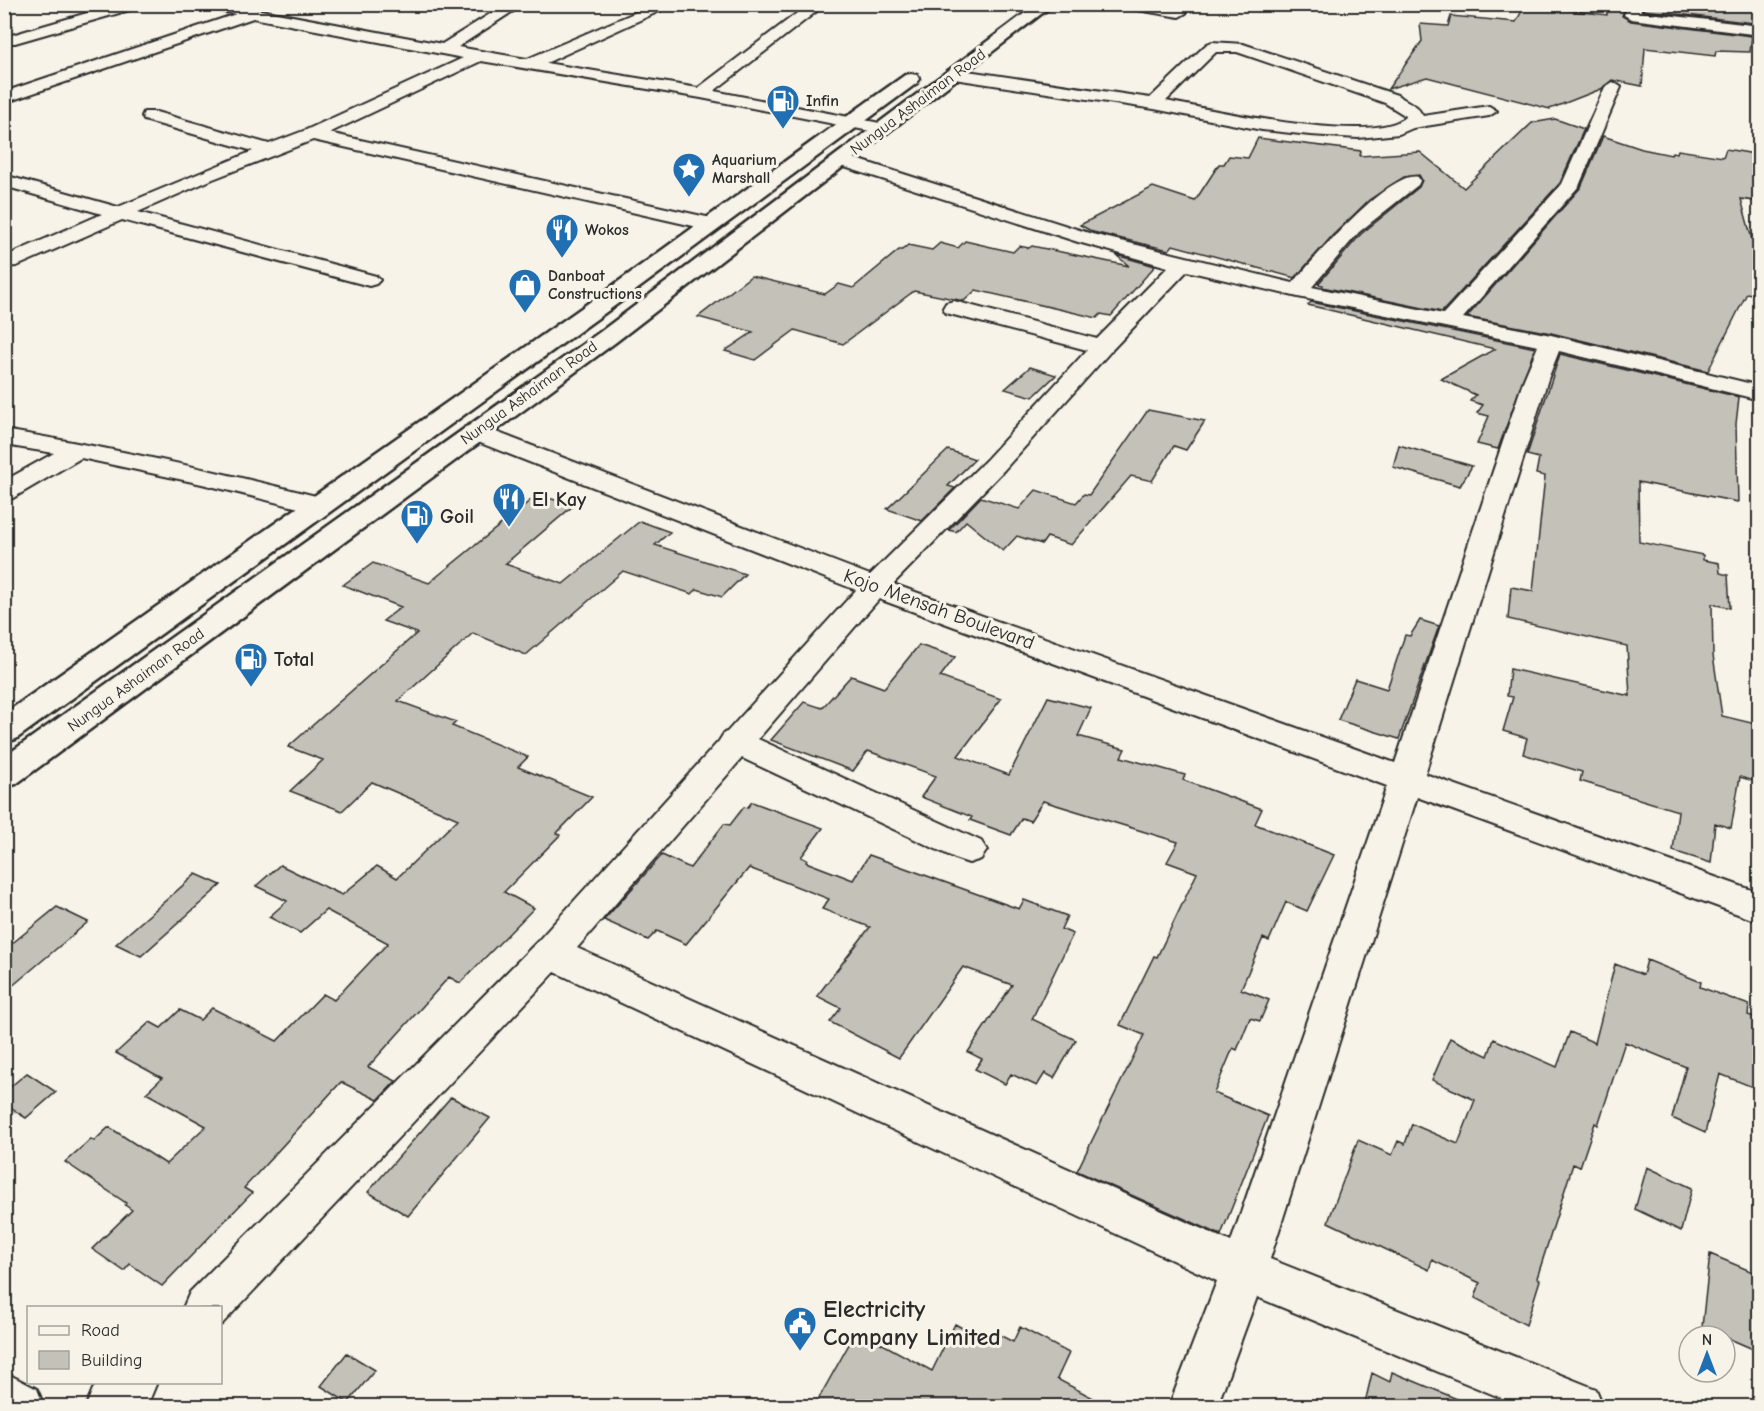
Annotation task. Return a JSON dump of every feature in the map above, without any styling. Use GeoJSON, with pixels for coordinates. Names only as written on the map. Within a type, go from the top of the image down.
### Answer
{"type":"FeatureCollection","features":[{"type":"Feature","properties":{"kind":"main road","name":"Nungua Ashaiman Road"},"geometry":{"type":"LineString","coordinates":[[6,727],[711,224],[847,123],[1019,4]]}},
{"type":"Feature","properties":{"kind":"main road","name":"Nungua Ashaiman Road"},"geometry":{"type":"LineString","coordinates":[[4,775],[608,337],[1047,4]]}},
{"type":"Feature","properties":{"kind":"street"},"geometry":{"type":"LineString","coordinates":[[10,40],[135,4]]}},
{"type":"Feature","properties":{"kind":"street"},"geometry":{"type":"LineString","coordinates":[[204,4],[444,50],[701,93],[880,129]]}},
{"type":"Feature","properties":{"kind":"street"},"geometry":{"type":"LineString","coordinates":[[444,50],[517,4]]}},
{"type":"Feature","properties":{"kind":"street"},"geometry":{"type":"LineString","coordinates":[[530,64],[668,4]]}},
{"type":"Feature","properties":{"kind":"street"},"geometry":{"type":"LineString","coordinates":[[701,93],[819,4]]}},
{"type":"Feature","properties":{"kind":"street"},"geometry":{"type":"LineString","coordinates":[[1126,4],[1179,13]]}},
{"type":"Feature","properties":{"kind":"street"},"geometry":{"type":"LineString","coordinates":[[1636,4],[1631,15],[1760,31]]}},
{"type":"Feature","properties":{"kind":"street"},"geometry":{"type":"LineString","coordinates":[[4,98],[239,9]]}},
{"type":"Feature","properties":{"kind":"street"},"geometry":{"type":"LineString","coordinates":[[1154,104],[1212,47],[1224,45],[1238,47],[1391,99],[1411,111],[1414,116],[1408,124]]}},
{"type":"Feature","properties":{"kind":"street"},"geometry":{"type":"LineString","coordinates":[[10,262],[119,213],[312,134],[479,56]]}},
{"type":"Feature","properties":{"kind":"street"},"geometry":{"type":"LineString","coordinates":[[954,74],[1154,104],[1262,125],[1310,130],[1358,133],[1399,129],[1408,124],[1489,111]]}},
{"type":"Feature","properties":{"kind":"street"},"geometry":{"type":"LineString","coordinates":[[1447,322],[1570,186],[1613,87]]}},
{"type":"Feature","properties":{"kind":"street"},"geometry":{"type":"LineString","coordinates":[[150,116],[270,150]]}},
{"type":"Feature","properties":{"kind":"street"},"geometry":{"type":"LineString","coordinates":[[312,134],[711,224]]}},
{"type":"Feature","properties":{"kind":"street"},"geometry":{"type":"LineString","coordinates":[[841,160],[1085,238],[1182,264],[1298,291],[1551,342],[1760,393]]}},
{"type":"Feature","properties":{"kind":"street"},"geometry":{"type":"LineString","coordinates":[[4,180],[369,280]]}},
{"type":"Feature","properties":{"kind":"street"},"geometry":{"type":"LineString","coordinates":[[1298,291],[1352,228],[1412,182]]}},
{"type":"Feature","properties":{"kind":"street"},"geometry":{"type":"LineString","coordinates":[[208,1306],[550,953],[874,586],[995,465],[1102,347],[1182,264]]}},
{"type":"Feature","properties":{"kind":"street"},"geometry":{"type":"LineString","coordinates":[[954,308],[1102,347]]}},
{"type":"Feature","properties":{"kind":"street"},"geometry":{"type":"LineString","coordinates":[[1193,1407],[1244,1270],[1536,379],[1551,342]]}},
{"type":"Feature","properties":{"kind":"street","name":"Kojo Mensah Boulevard"},"geometry":{"type":"LineString","coordinates":[[474,432],[874,586],[1760,908]]}},
{"type":"Feature","properties":{"kind":"street"},"geometry":{"type":"LineString","coordinates":[[4,436],[217,478],[319,505]]}},
{"type":"Feature","properties":{"kind":"street"},"geometry":{"type":"LineString","coordinates":[[4,492],[79,449]]}},
{"type":"Feature","properties":{"kind":"street"},"geometry":{"type":"LineString","coordinates":[[735,741],[969,850]]}},
{"type":"Feature","properties":{"kind":"street"},"geometry":{"type":"LineString","coordinates":[[550,953],[1244,1270],[1579,1407]]}},
{"type":"Feature","properties":{"kind":"street"},"geometry":{"type":"LineString","coordinates":[[110,1407],[132,1384]]}},
{"type":"Feature","properties":{"kind":"street"},"geometry":{"type":"LineString","coordinates":[[4,1396],[20,1407]]}},
{"type":"Feature","properties":{"kind":"building"},"geometry":{"type":"Polygon","coordinates":[[[1607,4],[1626,4],[1622,16],[1631,21],[1752,36],[1750,52],[1716,51],[1715,56],[1645,48],[1642,86],[1612,80],[1601,89],[1550,109],[1427,77],[1388,89],[1422,41],[1420,24],[1448,26],[1451,16],[1516,22],[1525,5],[1607,15],[1607,4]]]}},
{"type":"Feature","properties":{"kind":"building"},"geometry":{"type":"Polygon","coordinates":[[[1645,4],[1756,4],[1754,23],[1643,10],[1645,4]]]}},
{"type":"Feature","properties":{"kind":"building"},"geometry":{"type":"Polygon","coordinates":[[[1555,119],[1584,129],[1560,183],[1442,312],[1322,287],[1323,285],[1318,284],[1361,234],[1419,187],[1422,180],[1419,175],[1404,177],[1369,200],[1332,236],[1295,278],[1173,245],[1169,250],[1093,232],[1080,225],[1153,187],[1195,201],[1219,164],[1224,164],[1229,156],[1248,158],[1258,138],[1361,151],[1360,156],[1420,152],[1464,188],[1532,123],[1555,119]]]}},
{"type":"Feature","properties":{"kind":"building"},"geometry":{"type":"Polygon","coordinates":[[[1603,136],[1642,149],[1671,155],[1672,152],[1677,153],[1678,150],[1723,157],[1726,149],[1760,155],[1760,202],[1741,199],[1760,269],[1760,296],[1747,293],[1708,371],[1551,333],[1467,317],[1581,187],[1603,136]]]}},
{"type":"Feature","properties":{"kind":"building"},"geometry":{"type":"Polygon","coordinates":[[[965,241],[1013,252],[1019,246],[1029,248],[1032,246],[1129,266],[1116,255],[1155,266],[1111,316],[1101,314],[1097,318],[976,290],[964,301],[914,291],[843,344],[795,330],[755,360],[725,351],[753,332],[698,317],[751,276],[825,294],[839,284],[853,288],[908,245],[932,250],[940,243],[958,248],[965,241]]]}},
{"type":"Feature","properties":{"kind":"building"},"geometry":{"type":"Polygon","coordinates":[[[1311,302],[1535,348],[1498,449],[1477,444],[1489,416],[1477,413],[1483,405],[1470,401],[1476,395],[1441,379],[1495,349],[1308,305],[1311,302]]]}},
{"type":"Feature","properties":{"kind":"building"},"geometry":{"type":"Polygon","coordinates":[[[1560,354],[1739,397],[1736,424],[1738,502],[1638,482],[1639,542],[1703,555],[1703,560],[1719,563],[1720,573],[1728,575],[1730,608],[1712,604],[1713,655],[1722,716],[1760,725],[1760,783],[1740,777],[1731,828],[1715,823],[1711,863],[1673,851],[1678,811],[1580,781],[1582,772],[1523,754],[1527,738],[1503,731],[1513,697],[1507,696],[1510,669],[1630,696],[1627,646],[1508,619],[1511,587],[1533,591],[1545,476],[1536,474],[1539,458],[1527,455],[1560,354]]]}},
{"type":"Feature","properties":{"kind":"building"},"geometry":{"type":"Polygon","coordinates":[[[1030,367],[1056,375],[1033,397],[1005,389],[1030,367]]]}},
{"type":"Feature","properties":{"kind":"building"},"geometry":{"type":"Polygon","coordinates":[[[1148,410],[1205,421],[1186,450],[1174,446],[1152,481],[1131,476],[1071,545],[1047,537],[1042,544],[1017,536],[1003,551],[966,521],[956,532],[949,530],[981,497],[1019,509],[1036,490],[1076,503],[1084,494],[1089,495],[1148,410]]]}},
{"type":"Feature","properties":{"kind":"building"},"geometry":{"type":"Polygon","coordinates":[[[1399,445],[1472,466],[1460,486],[1393,467],[1399,445]]]}},
{"type":"Feature","properties":{"kind":"building"},"geometry":{"type":"Polygon","coordinates":[[[948,450],[975,459],[948,486],[955,488],[922,521],[887,509],[948,450]]]}},
{"type":"Feature","properties":{"kind":"building"},"geometry":{"type":"Polygon","coordinates":[[[537,495],[574,505],[505,564],[563,584],[640,521],[670,532],[655,545],[745,574],[722,597],[697,589],[692,594],[623,571],[526,655],[473,633],[398,701],[456,722],[452,726],[528,757],[518,767],[592,797],[557,833],[560,835],[504,892],[534,908],[460,983],[449,977],[368,1067],[396,1081],[378,1100],[341,1082],[244,1188],[252,1193],[162,1286],[130,1264],[124,1271],[92,1249],[132,1210],[125,1205],[126,1203],[65,1162],[91,1139],[94,1141],[109,1127],[166,1164],[206,1126],[146,1093],[162,1078],[116,1053],[150,1022],[161,1028],[180,1010],[200,1020],[212,1008],[277,1041],[323,994],[334,1000],[388,943],[326,910],[300,933],[269,917],[287,901],[256,886],[280,865],[342,895],[377,866],[397,878],[458,819],[372,782],[342,811],[290,791],[323,760],[288,747],[417,633],[383,621],[401,607],[343,585],[373,563],[429,583],[537,495]]]}},
{"type":"Feature","properties":{"kind":"building"},"geometry":{"type":"Polygon","coordinates":[[[1420,620],[1439,626],[1399,739],[1338,720],[1355,679],[1387,689],[1405,635],[1410,636],[1420,620]]]}},
{"type":"Feature","properties":{"kind":"building"},"geometry":{"type":"Polygon","coordinates":[[[919,645],[955,657],[940,677],[1001,699],[958,756],[1009,775],[1048,697],[1091,708],[1078,736],[1125,749],[1121,757],[1185,775],[1183,780],[1262,809],[1255,824],[1334,855],[1307,911],[1286,902],[1269,941],[1263,938],[1241,989],[1269,1000],[1260,1021],[1250,1018],[1237,1050],[1233,1048],[1214,1093],[1268,1116],[1221,1235],[1077,1171],[1144,1035],[1120,1025],[1154,956],[1157,957],[1197,873],[1167,862],[1178,842],[1043,801],[1030,821],[1022,818],[1011,835],[970,820],[972,817],[921,797],[936,776],[868,751],[853,771],[771,740],[804,702],[822,708],[851,676],[884,688],[919,645]]]}},
{"type":"Feature","properties":{"kind":"building"},"geometry":{"type":"Polygon","coordinates":[[[752,802],[823,828],[801,857],[807,860],[806,862],[853,880],[869,855],[1019,909],[1024,900],[1067,916],[1061,929],[1073,934],[1032,1019],[1076,1040],[1054,1078],[1045,1073],[1037,1086],[1011,1074],[1005,1084],[975,1069],[982,1059],[968,1052],[1012,985],[963,967],[899,1058],[830,1022],[841,1008],[817,996],[870,927],[822,909],[829,899],[749,868],[686,944],[657,931],[648,940],[604,920],[662,855],[690,868],[724,824],[730,825],[744,807],[747,808],[752,802]]]}},
{"type":"Feature","properties":{"kind":"building"},"geometry":{"type":"Polygon","coordinates":[[[196,874],[221,885],[141,956],[116,944],[196,874]]]}},
{"type":"Feature","properties":{"kind":"building"},"geometry":{"type":"Polygon","coordinates":[[[57,907],[88,922],[4,993],[4,950],[57,907]]]}},
{"type":"Feature","properties":{"kind":"building"},"geometry":{"type":"Polygon","coordinates":[[[1647,960],[1701,982],[1700,987],[1749,1005],[1748,1015],[1760,1019],[1760,1090],[1720,1074],[1705,1133],[1672,1118],[1686,1067],[1625,1042],[1598,1125],[1595,1123],[1580,1167],[1573,1164],[1537,1278],[1540,1280],[1526,1325],[1475,1298],[1480,1283],[1432,1260],[1429,1270],[1328,1222],[1358,1140],[1392,1155],[1398,1141],[1405,1144],[1412,1124],[1458,1144],[1475,1100],[1432,1080],[1450,1038],[1488,1056],[1494,1039],[1557,1067],[1570,1032],[1595,1043],[1615,964],[1643,975],[1647,960]]]}},
{"type":"Feature","properties":{"kind":"building"},"geometry":{"type":"Polygon","coordinates":[[[27,1073],[56,1092],[26,1118],[4,1104],[4,1092],[27,1073]]]}},
{"type":"Feature","properties":{"kind":"building"},"geometry":{"type":"Polygon","coordinates":[[[451,1097],[490,1118],[408,1216],[368,1192],[451,1097]]]}},
{"type":"Feature","properties":{"kind":"building"},"geometry":{"type":"Polygon","coordinates":[[[1647,1167],[1692,1188],[1681,1231],[1635,1209],[1647,1167]]]}},
{"type":"Feature","properties":{"kind":"building"},"geometry":{"type":"Polygon","coordinates":[[[1710,1254],[1760,1275],[1760,1352],[1737,1342],[1737,1324],[1702,1324],[1710,1254]]]}},
{"type":"Feature","properties":{"kind":"building"},"geometry":{"type":"Polygon","coordinates":[[[955,1324],[989,1343],[994,1332],[1013,1342],[1020,1327],[1069,1353],[1057,1379],[1110,1407],[814,1407],[857,1330],[932,1371],[955,1324]]]}},
{"type":"Feature","properties":{"kind":"building"},"geometry":{"type":"Polygon","coordinates":[[[347,1353],[375,1370],[348,1403],[321,1386],[347,1353]]]}},
{"type":"Feature","properties":{"kind":"building"},"geometry":{"type":"Polygon","coordinates":[[[1392,1372],[1474,1407],[1364,1407],[1372,1373],[1390,1382],[1392,1372]]]}},
{"type":"Feature","properties":{"kind":"place","name":"Infin"},"geometry":{"type":"Point","coordinates":[783,130]}},
{"type":"Feature","properties":{"kind":"place","name":"Aquarium Marshall"},"geometry":{"type":"Point","coordinates":[689,198]}},
{"type":"Feature","properties":{"kind":"place","name":"Wokos"},"geometry":{"type":"Point","coordinates":[562,259]}},
{"type":"Feature","properties":{"kind":"place","name":"Danboat Constructions"},"geometry":{"type":"Point","coordinates":[525,314]}},
{"type":"Feature","properties":{"kind":"place","name":"El Kay"},"geometry":{"type":"Point","coordinates":[509,528]}},
{"type":"Feature","properties":{"kind":"place","name":"Goil"},"geometry":{"type":"Point","coordinates":[417,545]}},
{"type":"Feature","properties":{"kind":"place","name":"Total"},"geometry":{"type":"Point","coordinates":[251,688]}},
{"type":"Feature","properties":{"kind":"place","name":"Electricity Company Limited"},"geometry":{"type":"Point","coordinates":[800,1352]}}]}
